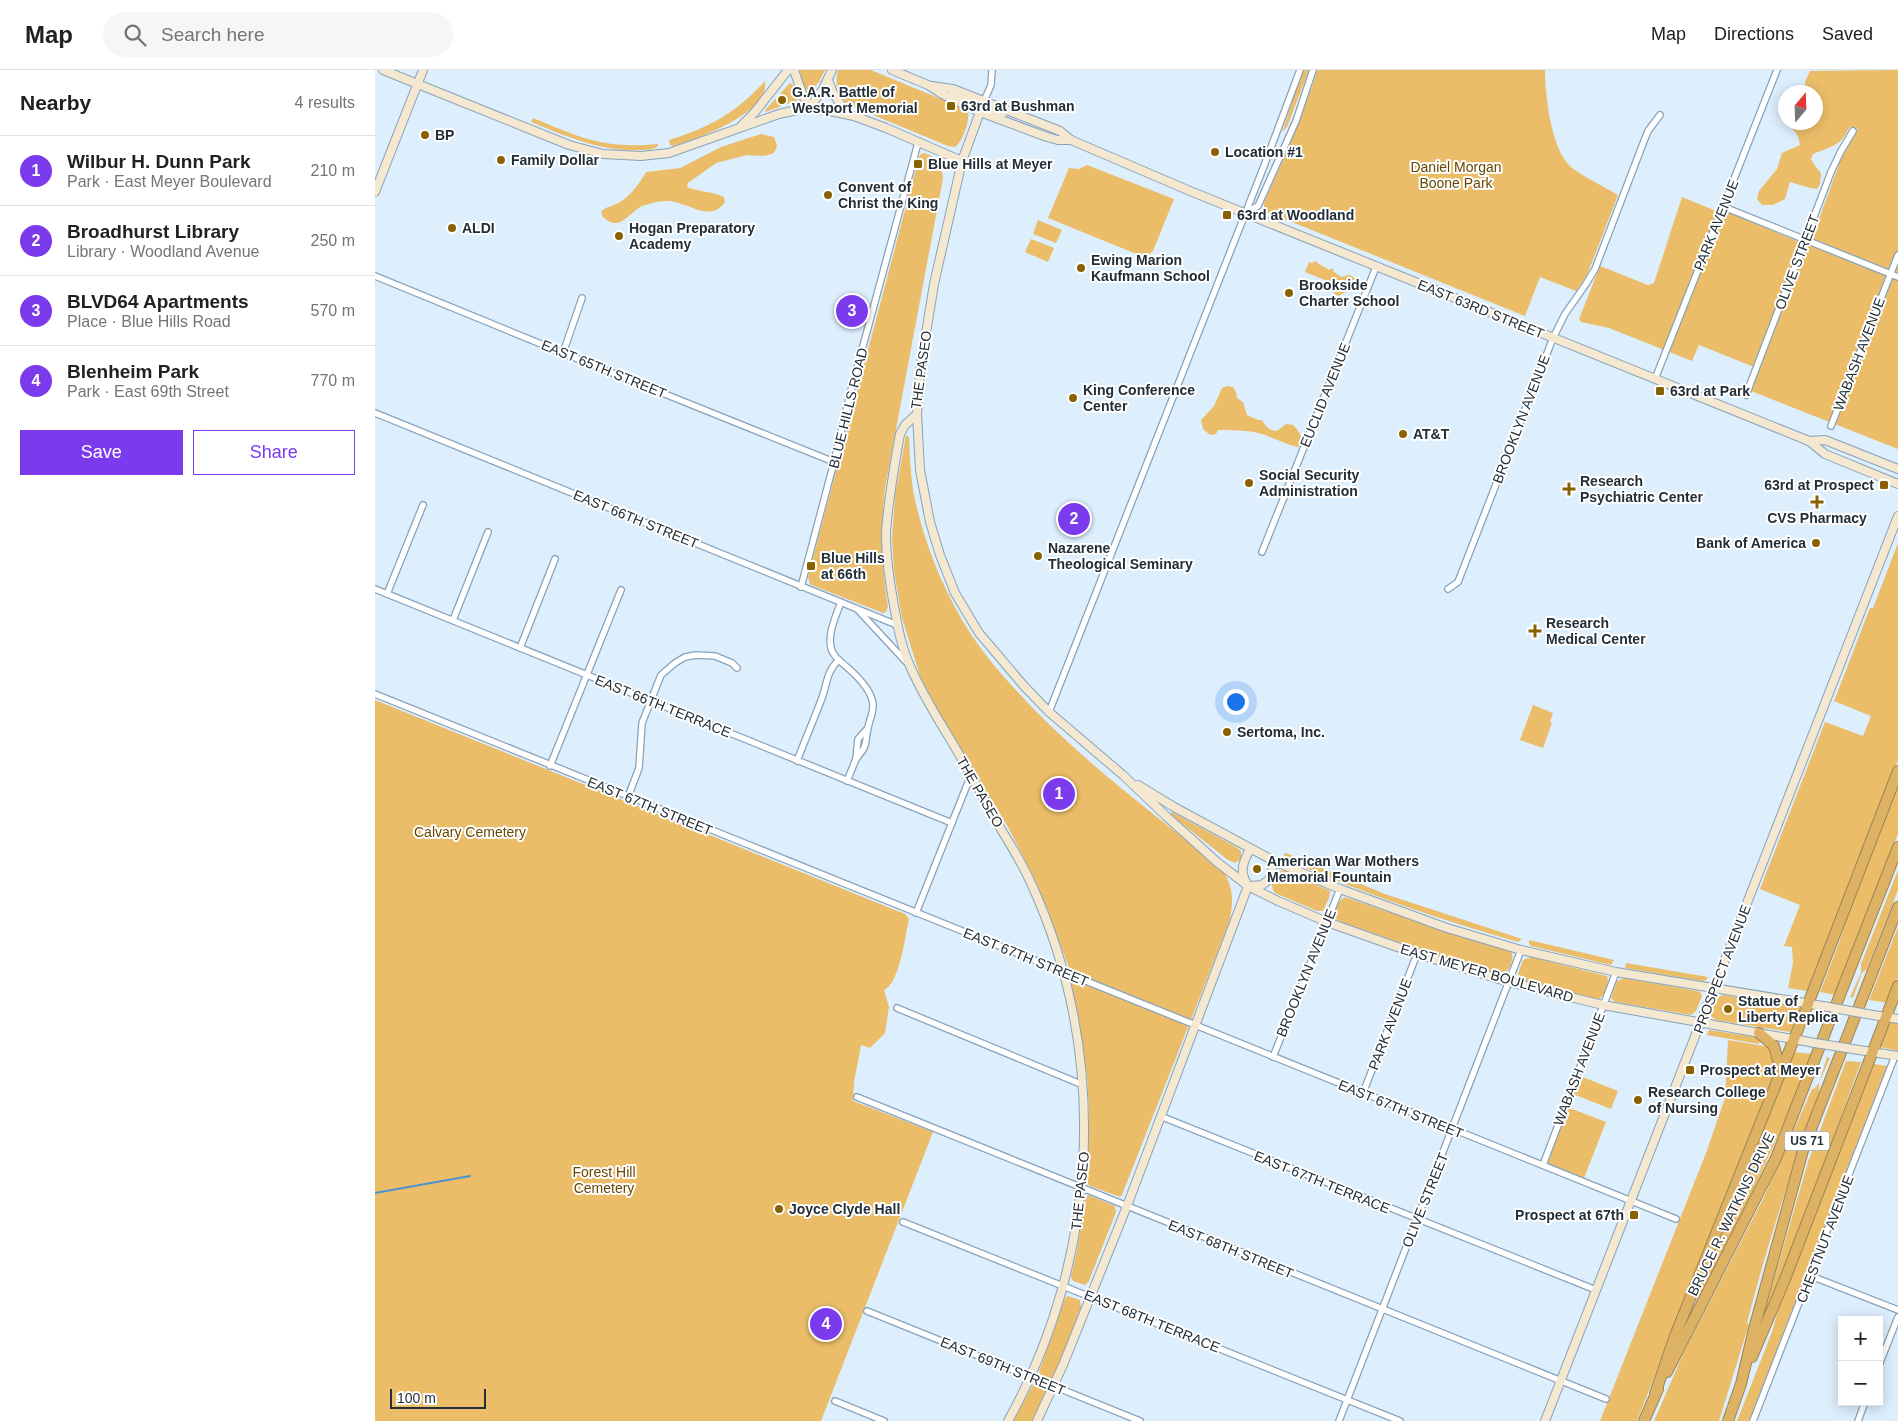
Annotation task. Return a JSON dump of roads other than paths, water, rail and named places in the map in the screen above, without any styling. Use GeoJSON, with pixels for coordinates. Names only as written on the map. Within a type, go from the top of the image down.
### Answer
{"type":"FeatureCollection","features":[{"type":"Feature","properties":{"kind":"highway"},"geometry":{"type":"LineString","coordinates":[[1655,1394],[1675,1336],[1808,1004],[1898,771]]}},
{"type":"Feature","properties":{"kind":"highway","name":"BRUCE R. WATKINS DRIVE"},"geometry":{"type":"LineString","coordinates":[[1644,1421],[1655,1394],[1675,1359],[1776,1158],[1898,847]]}},
{"type":"Feature","properties":{"kind":"highway","name":"US 71"},"geometry":{"type":"LineString","coordinates":[[1727,1421],[1741,1384],[1754,1329],[1804,1147],[1898,907]]}},
{"type":"Feature","properties":{"kind":"highway"},"geometry":{"type":"LineString","coordinates":[[1741,1384],[1785,1279],[1898,986]]}},
{"type":"Feature","properties":{"kind":"highway"},"geometry":{"type":"LineString","coordinates":[[1759,1033],[1774,1046],[1781,1072]]}},
{"type":"Feature","properties":{"kind":"main road"},"geometry":{"type":"LineString","coordinates":[[383,70],[569,145],[603,154],[641,156],[669,152],[779,114],[810,107],[847,114],[886,128],[961,161]]}},
{"type":"Feature","properties":{"kind":"main road"},"geometry":{"type":"LineString","coordinates":[[375,192],[423,70]]}},
{"type":"Feature","properties":{"kind":"main road"},"geometry":{"type":"LineString","coordinates":[[740,127],[760,106],[788,70]]}},
{"type":"Feature","properties":{"kind":"main road"},"geometry":{"type":"LineString","coordinates":[[794,70],[803,96],[810,107]]}},
{"type":"Feature","properties":{"kind":"main road"},"geometry":{"type":"LineString","coordinates":[[810,107],[828,80],[832,70]]}},
{"type":"Feature","properties":{"kind":"main road","name":"EAST 63RD STREET"},"geometry":{"type":"LineString","coordinates":[[892,70],[932,86],[953,89],[1060,131],[1071,140],[1244,213],[1809,441],[1825,454],[1898,484]]}},
{"type":"Feature","properties":{"kind":"main road"},"geometry":{"type":"LineString","coordinates":[[828,80],[833,93],[847,114]]}},
{"type":"Feature","properties":{"kind":"main road","name":"EAST 63RD STREET"},"geometry":{"type":"LineString","coordinates":[[932,86],[942,94],[980,112],[1047,137],[1058,140],[1071,140]]}},
{"type":"Feature","properties":{"kind":"main road"},"geometry":{"type":"LineString","coordinates":[[942,94],[973,103],[983,101]]}},
{"type":"Feature","properties":{"kind":"main road"},"geometry":{"type":"LineString","coordinates":[[980,112],[986,108],[1025,117]]}},
{"type":"Feature","properties":{"kind":"main road","name":"THE PASEO"},"geometry":{"type":"LineString","coordinates":[[980,112],[961,161],[934,284],[920,370],[917,414],[905,425],[900,434],[888,506],[886,535],[887,561],[897,625],[908,664],[1030,880],[1048,924],[1063,972],[1077,1035],[1083,1085],[1083,1188],[1076,1232],[1064,1286],[1049,1331],[1031,1378],[1008,1421]]}},
{"type":"Feature","properties":{"kind":"main road","name":"EAST MEYER BOULEVARD"},"geometry":{"type":"LineString","coordinates":[[917,414],[920,470],[930,522],[955,594],[979,633],[1049,712],[1124,776],[1165,816],[1217,862],[1248,886],[1327,922],[1417,954],[1509,982],[1603,1005],[1897,1056]]}},
{"type":"Feature","properties":{"kind":"main road","name":"EAST 63RD STREET"},"geometry":{"type":"LineString","coordinates":[[1809,441],[1825,440],[1898,469]]}},
{"type":"Feature","properties":{"kind":"main road","name":"PROSPECT AVENUE"},"geometry":{"type":"LineString","coordinates":[[1545,1421],[1898,516]]}},
{"type":"Feature","properties":{"kind":"main road","name":"EAST MEYER BOULEVARD"},"geometry":{"type":"LineString","coordinates":[[1124,776],[1250,850]]}},
{"type":"Feature","properties":{"kind":"main road"},"geometry":{"type":"LineString","coordinates":[[1248,886],[1242,876],[1242,867],[1250,850],[1340,889],[1447,928],[1521,950],[1615,972],[1898,1019]]}},
{"type":"Feature","properties":{"kind":"main road"},"geometry":{"type":"LineString","coordinates":[[1248,886],[1258,886],[1266,882],[1272,875],[1274,861]]}},
{"type":"Feature","properties":{"kind":"main road"},"geometry":{"type":"LineString","coordinates":[[1037,1421],[1054,1386],[1127,1206],[1248,886]]}},
{"type":"Feature","properties":{"kind":"street"},"geometry":{"type":"LineString","coordinates":[[983,101],[991,85],[992,70]]}},
{"type":"Feature","properties":{"kind":"street"},"geometry":{"type":"LineString","coordinates":[[1049,712],[1264,166],[1299,70]]}},
{"type":"Feature","properties":{"kind":"street"},"geometry":{"type":"LineString","coordinates":[[1244,213],[1258,206],[1293,127],[1313,70]]}},
{"type":"Feature","properties":{"kind":"street","name":"PARK AVENUE"},"geometry":{"type":"LineString","coordinates":[[1655,379],[1777,70]]}},
{"type":"Feature","properties":{"kind":"street","name":"BROOKLYN AVENUE"},"geometry":{"type":"LineString","coordinates":[[1448,589],[1458,582],[1553,338],[1565,314],[1595,269],[1644,141],[1651,126],[1660,115]]}},
{"type":"Feature","properties":{"kind":"street","name":"OLIVE STREET"},"geometry":{"type":"LineString","coordinates":[[1746,395],[1831,172],[1853,131]]}},
{"type":"Feature","properties":{"kind":"street","name":"BLUE HILLS ROAD"},"geometry":{"type":"LineString","coordinates":[[801,587],[850,394],[919,143]]}},
{"type":"Feature","properties":{"kind":"street"},"geometry":{"type":"LineString","coordinates":[[1724,207],[1898,278]]}},
{"type":"Feature","properties":{"kind":"street","name":"WABASH AVENUE"},"geometry":{"type":"LineString","coordinates":[[1831,426],[1898,255]]}},
{"type":"Feature","properties":{"kind":"street","name":"EUCLID AVENUE"},"geometry":{"type":"LineString","coordinates":[[1262,552],[1376,267]]}},
{"type":"Feature","properties":{"kind":"street","name":"EAST 65TH STREET"},"geometry":{"type":"LineString","coordinates":[[375,276],[834,462]]}},
{"type":"Feature","properties":{"kind":"street"},"geometry":{"type":"LineString","coordinates":[[563,353],[583,298]]}},
{"type":"Feature","properties":{"kind":"street","name":"EAST 66TH STREET"},"geometry":{"type":"LineString","coordinates":[[375,414],[897,625]]}},
{"type":"Feature","properties":{"kind":"street"},"geometry":{"type":"LineString","coordinates":[[387,594],[423,505]]}},
{"type":"Feature","properties":{"kind":"street"},"geometry":{"type":"LineString","coordinates":[[453,620],[488,532]]}},
{"type":"Feature","properties":{"kind":"street"},"geometry":{"type":"LineString","coordinates":[[520,648],[555,559]]}},
{"type":"Feature","properties":{"kind":"street","name":"EAST 66TH TERRACE"},"geometry":{"type":"LineString","coordinates":[[375,589],[952,823]]}},
{"type":"Feature","properties":{"kind":"street"},"geometry":{"type":"LineString","coordinates":[[550,766],[621,590]]}},
{"type":"Feature","properties":{"kind":"street"},"geometry":{"type":"LineString","coordinates":[[841,602],[830,637],[831,649],[867,690],[873,703],[865,747],[855,759],[847,781]]}},
{"type":"Feature","properties":{"kind":"street"},"geometry":{"type":"LineString","coordinates":[[857,608],[908,664]]}},
{"type":"Feature","properties":{"kind":"street"},"geometry":{"type":"LineString","coordinates":[[628,797],[639,768],[642,723],[649,701],[661,675],[667,668],[685,658],[696,655],[715,656],[732,663],[737,668]]}},
{"type":"Feature","properties":{"kind":"street"},"geometry":{"type":"LineString","coordinates":[[797,761],[822,698],[829,673],[839,660]]}},
{"type":"Feature","properties":{"kind":"street","name":"EAST 67TH STREET"},"geometry":{"type":"LineString","coordinates":[[375,694],[1676,1220]]}},
{"type":"Feature","properties":{"kind":"street"},"geometry":{"type":"LineString","coordinates":[[917,912],[971,775]]}},
{"type":"Feature","properties":{"kind":"street","name":"BROOKLYN AVENUE"},"geometry":{"type":"LineString","coordinates":[[1273,1057],[1340,889]]}},
{"type":"Feature","properties":{"kind":"street","name":"OLIVE STREET"},"geometry":{"type":"LineString","coordinates":[[1339,1421],[1521,950]]}},
{"type":"Feature","properties":{"kind":"street","name":"PARK AVENUE"},"geometry":{"type":"LineString","coordinates":[[1363,1093],[1417,954]]}},
{"type":"Feature","properties":{"kind":"street","name":"WABASH AVENUE"},"geometry":{"type":"LineString","coordinates":[[1543,1165],[1615,972]]}},
{"type":"Feature","properties":{"kind":"street"},"geometry":{"type":"LineString","coordinates":[[897,1008],[1083,1085]]}},
{"type":"Feature","properties":{"kind":"street","name":"CHESTNUT AVENUE"},"geometry":{"type":"LineString","coordinates":[[1753,1421],[1897,1056]]}},
{"type":"Feature","properties":{"kind":"street","name":"EAST 68TH STREET"},"geometry":{"type":"LineString","coordinates":[[857,1098],[1606,1399]]}},
{"type":"Feature","properties":{"kind":"street","name":"EAST 67TH TERRACE"},"geometry":{"type":"LineString","coordinates":[[1160,1116],[1596,1290]]}},
{"type":"Feature","properties":{"kind":"street","name":"EAST 68TH TERRACE"},"geometry":{"type":"LineString","coordinates":[[903,1222],[1400,1421]]}},
{"type":"Feature","properties":{"kind":"street"},"geometry":{"type":"LineString","coordinates":[[1811,1276],[1898,1310]]}},
{"type":"Feature","properties":{"kind":"street","name":"EAST 69TH STREET"},"geometry":{"type":"LineString","coordinates":[[867,1311],[1054,1386],[1132,1420],[1140,1421]]}},
{"type":"Feature","properties":{"kind":"street"},"geometry":{"type":"LineString","coordinates":[[1881,1361],[1898,1317]]}},
{"type":"Feature","properties":{"kind":"street"},"geometry":{"type":"LineString","coordinates":[[835,1401],[884,1421]]}},
{"type":"Feature","properties":{"kind":"street"},"geometry":{"type":"LineString","coordinates":[[1857,1421],[1863,1406]]}},
{"type":"Feature","properties":{"kind":"waterway"},"geometry":{"type":"LineString","coordinates":[[375,1193],[470,1176]]}},
{"type":"Feature","properties":{"kind":"place","name":"G.A.R. Battle of Westport Memorial"},"geometry":{"type":"Point","coordinates":[782,100]}},
{"type":"Feature","properties":{"kind":"place","name":"63rd at Bushman"},"geometry":{"type":"Point","coordinates":[951,106]}},
{"type":"Feature","properties":{"kind":"place","name":"BP"},"geometry":{"type":"Point","coordinates":[425,135]}},
{"type":"Feature","properties":{"kind":"place","name":"Location #1"},"geometry":{"type":"Point","coordinates":[1215,152]}},
{"type":"Feature","properties":{"kind":"place","name":"Family Dollar"},"geometry":{"type":"Point","coordinates":[501,160]}},
{"type":"Feature","properties":{"kind":"place","name":"Blue Hills at Meyer"},"geometry":{"type":"Point","coordinates":[918,164]}},
{"type":"Feature","properties":{"kind":"place","name":"Convent of Christ the King"},"geometry":{"type":"Point","coordinates":[828,195]}},
{"type":"Feature","properties":{"kind":"place","name":"63rd at Woodland"},"geometry":{"type":"Point","coordinates":[1227,215]}},
{"type":"Feature","properties":{"kind":"place","name":"ALDI"},"geometry":{"type":"Point","coordinates":[452,228]}},
{"type":"Feature","properties":{"kind":"place","name":"Hogan Preparatory Academy"},"geometry":{"type":"Point","coordinates":[619,236]}},
{"type":"Feature","properties":{"kind":"place","name":"Ewing Marion Kaufmann School"},"geometry":{"type":"Point","coordinates":[1081,268]}},
{"type":"Feature","properties":{"kind":"place","name":"Brookside Charter School"},"geometry":{"type":"Point","coordinates":[1289,293]}},
{"type":"Feature","properties":{"kind":"place","name":"BLVD64 Apartments"},"geometry":{"type":"Point","coordinates":[852,311]}},
{"type":"Feature","properties":{"kind":"place","name":"63rd at Park"},"geometry":{"type":"Point","coordinates":[1660,391]}},
{"type":"Feature","properties":{"kind":"place","name":"King Conference Center"},"geometry":{"type":"Point","coordinates":[1073,398]}},
{"type":"Feature","properties":{"kind":"place","name":"AT&T"},"geometry":{"type":"Point","coordinates":[1403,434]}},
{"type":"Feature","properties":{"kind":"place","name":"Social Security Administration"},"geometry":{"type":"Point","coordinates":[1249,483]}},
{"type":"Feature","properties":{"kind":"place","name":"63rd at Prospect"},"geometry":{"type":"Point","coordinates":[1884,485]}},
{"type":"Feature","properties":{"kind":"place","name":"Research Psychiatric Center"},"geometry":{"type":"Point","coordinates":[1569,489]}},
{"type":"Feature","properties":{"kind":"place","name":"CVS Pharmacy"},"geometry":{"type":"Point","coordinates":[1817,502]}},
{"type":"Feature","properties":{"kind":"place","name":"Broadhurst Library"},"geometry":{"type":"Point","coordinates":[1074,519]}},
{"type":"Feature","properties":{"kind":"place","name":"Bank of America"},"geometry":{"type":"Point","coordinates":[1816,543]}},
{"type":"Feature","properties":{"kind":"place","name":"Nazarene Theological Seminary"},"geometry":{"type":"Point","coordinates":[1038,556]}},
{"type":"Feature","properties":{"kind":"place","name":"Blue Hills at 66th"},"geometry":{"type":"Point","coordinates":[811,566]}},
{"type":"Feature","properties":{"kind":"place","name":"Research Medical Center"},"geometry":{"type":"Point","coordinates":[1535,631]}},
{"type":"Feature","properties":{"kind":"place","name":"Sertoma, Inc."},"geometry":{"type":"Point","coordinates":[1227,732]}},
{"type":"Feature","properties":{"kind":"place","name":"Wilbur H. Dunn Park"},"geometry":{"type":"Point","coordinates":[1059,794]}},
{"type":"Feature","properties":{"kind":"place","name":"American War Mothers Memorial Fountain"},"geometry":{"type":"Point","coordinates":[1257,869]}},
{"type":"Feature","properties":{"kind":"place","name":"Statue of Liberty Replica"},"geometry":{"type":"Point","coordinates":[1728,1009]}},
{"type":"Feature","properties":{"kind":"place","name":"Prospect at Meyer"},"geometry":{"type":"Point","coordinates":[1690,1070]}},
{"type":"Feature","properties":{"kind":"place","name":"Research College of Nursing"},"geometry":{"type":"Point","coordinates":[1638,1100]}},
{"type":"Feature","properties":{"kind":"place","name":"Joyce Clyde Hall"},"geometry":{"type":"Point","coordinates":[779,1209]}},
{"type":"Feature","properties":{"kind":"place","name":"Prospect at 67th"},"geometry":{"type":"Point","coordinates":[1634,1215]}},
{"type":"Feature","properties":{"kind":"place","name":"Blenheim Park"},"geometry":{"type":"Point","coordinates":[826,1324]}},
{"type":"Feature","properties":{"kind":"park label","name":"Daniel Morgan Boone Park"},"geometry":{"type":"Point","coordinates":[1456,175]}},
{"type":"Feature","properties":{"kind":"park label","name":"Calvary Cemetery"},"geometry":{"type":"Point","coordinates":[470,832]}},
{"type":"Feature","properties":{"kind":"park label","name":"Forest Hill Cemetery"},"geometry":{"type":"Point","coordinates":[604,1180]}}]}
